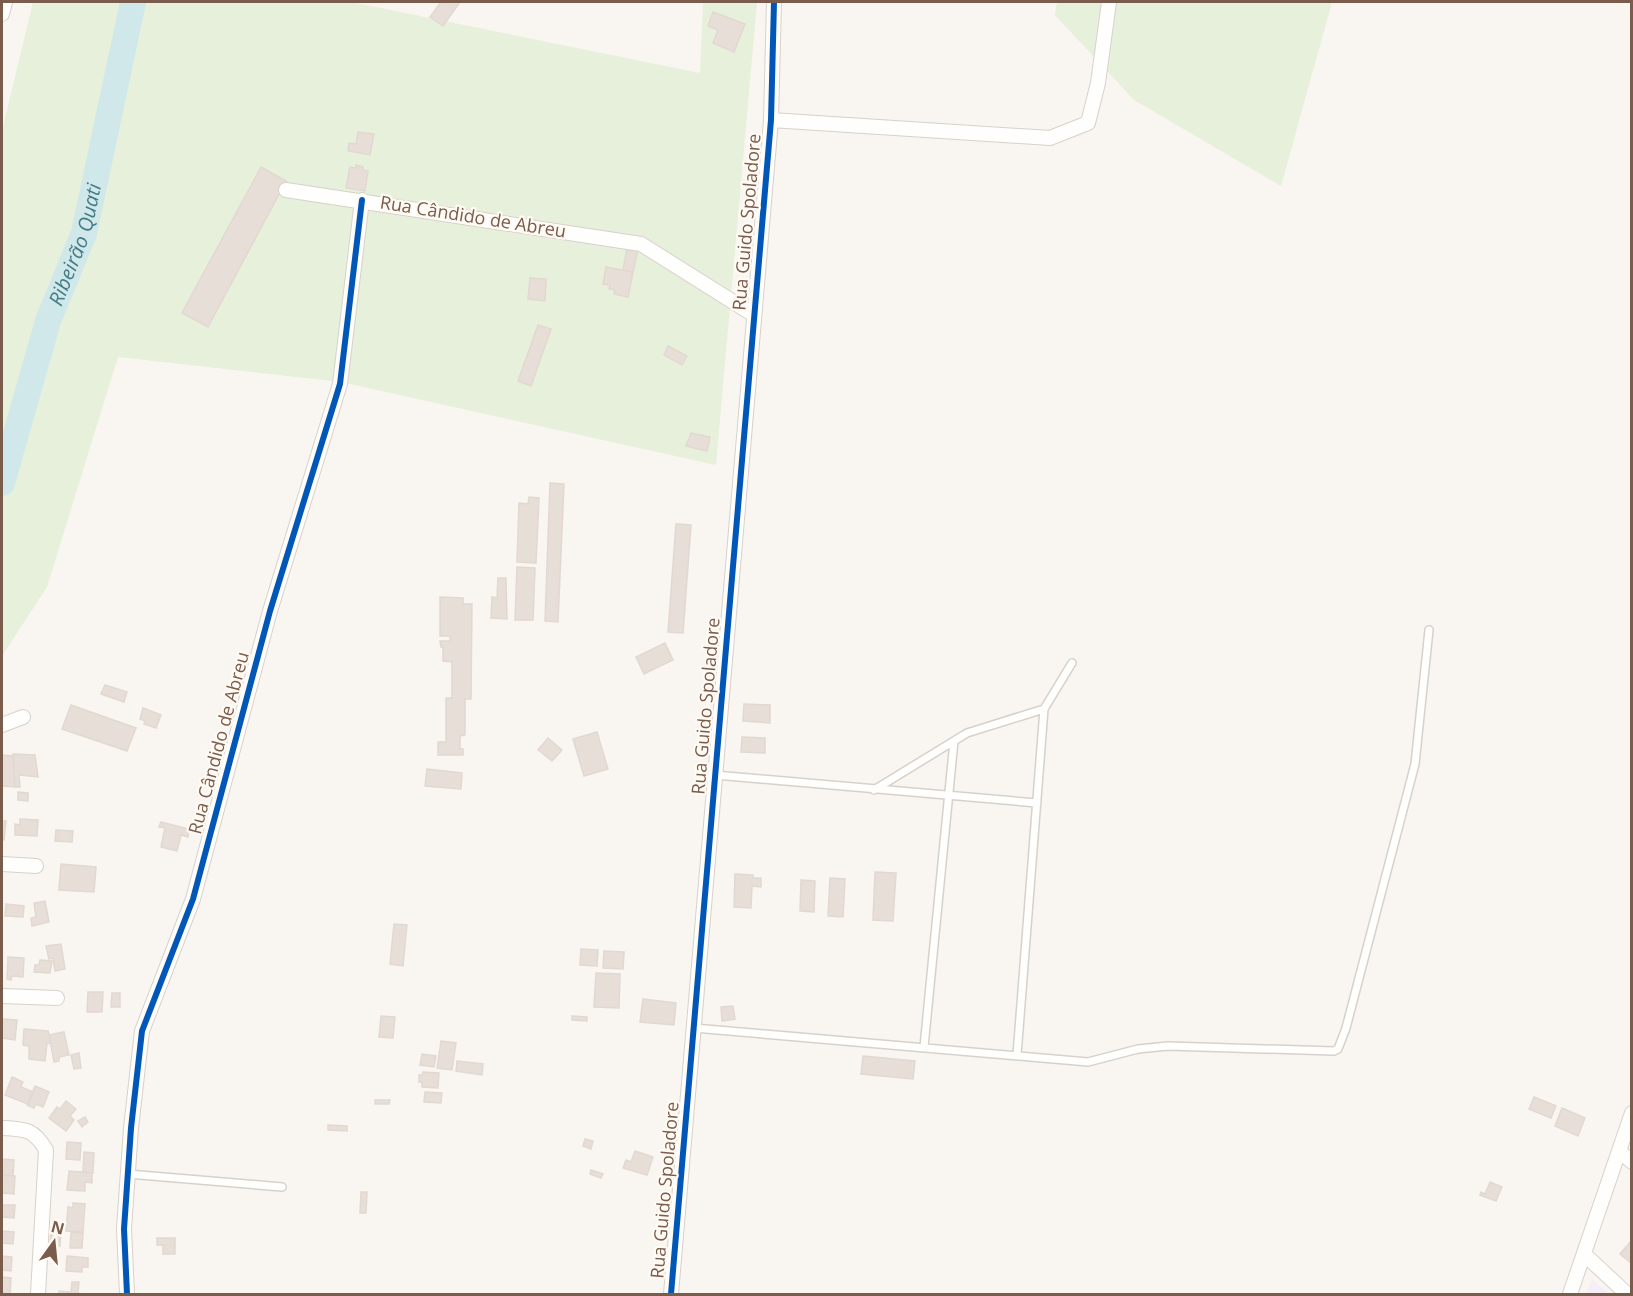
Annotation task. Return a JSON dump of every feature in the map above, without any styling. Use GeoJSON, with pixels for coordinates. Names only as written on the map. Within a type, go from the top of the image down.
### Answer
{"type":"FeatureCollection","features":[{"type":"Feature","properties":{"kind":"street"},"geometry":{"type":"LineString","coordinates":[[2,14],[5,2]]}},
{"type":"Feature","properties":{"kind":"street","name":"Rua Guido Spoladore"},"geometry":{"type":"LineString","coordinates":[[671,1294],[771,120],[774,2]]}},
{"type":"Feature","properties":{"kind":"street"},"geometry":{"type":"LineString","coordinates":[[771,120],[1050,138],[1088,123],[1098,82],[1109,2]]}},
{"type":"Feature","properties":{"kind":"street"},"geometry":{"type":"LineString","coordinates":[[286,190],[362,200]]}},
{"type":"Feature","properties":{"kind":"street","name":"Rua Cândido de Abreu"},"geometry":{"type":"LineString","coordinates":[[127,1294],[124,1229],[142,1031],[193,899],[270,611],[340,384],[362,200],[641,244],[754,315]]}},
{"type":"Feature","properties":{"kind":"street"},"geometry":{"type":"LineString","coordinates":[[2,725],[23,717]]}},
{"type":"Feature","properties":{"kind":"street"},"geometry":{"type":"LineString","coordinates":[[2,864],[36,866]]}},
{"type":"Feature","properties":{"kind":"street"},"geometry":{"type":"LineString","coordinates":[[2,996],[57,998]]}},
{"type":"Feature","properties":{"kind":"street"},"geometry":{"type":"LineString","coordinates":[[1570,1294],[1632,1113]]}},
{"type":"Feature","properties":{"kind":"street"},"geometry":{"type":"LineString","coordinates":[[2,1128],[22,1129],[38,1136],[46,1150],[38,1294]]}},
{"type":"Feature","properties":{"kind":"street"},"geometry":{"type":"LineString","coordinates":[[1619,1150],[1632,1162]]}},
{"type":"Feature","properties":{"kind":"street"},"geometry":{"type":"LineString","coordinates":[[1584,1254],[1627,1294]]}},
{"type":"Feature","properties":{"kind":"lane"},"geometry":{"type":"LineString","coordinates":[[694,1028],[1088,1062],[1138,1049],[1168,1046],[1334,1052],[1338,1049],[1352,1006],[1415,764],[1429,630]]}},
{"type":"Feature","properties":{"kind":"lane"},"geometry":{"type":"LineString","coordinates":[[874,790],[966,733],[1044,709],[1072,663]]}},
{"type":"Feature","properties":{"kind":"lane"},"geometry":{"type":"LineString","coordinates":[[1017,1055],[1044,709]]}},
{"type":"Feature","properties":{"kind":"lane"},"geometry":{"type":"LineString","coordinates":[[924,1047],[954,741]]}},
{"type":"Feature","properties":{"kind":"lane"},"geometry":{"type":"LineString","coordinates":[[716,775],[1037,803]]}},
{"type":"Feature","properties":{"kind":"lane"},"geometry":{"type":"LineString","coordinates":[[128,1174],[282,1187]]}},
{"type":"Feature","properties":{"kind":"shaded area"},"geometry":{"type":"Polygon","coordinates":[[[1592,1279],[1609,1294],[1586,1294],[1592,1279]]]}},
{"type":"Feature","properties":{"kind":"green space"},"geometry":{"type":"Polygon","coordinates":[[[33,2],[351,2],[700,73],[703,2],[757,2],[716,465],[341,382],[118,357],[47,587],[2,656],[2,131],[33,2]]]}},
{"type":"Feature","properties":{"kind":"green space"},"geometry":{"type":"Polygon","coordinates":[[[1057,2],[1332,2],[1281,186],[1134,100],[1055,15],[1057,2]]]}},
{"type":"Feature","properties":{"kind":"building"},"geometry":{"type":"Polygon","coordinates":[[[441,2],[460,2],[443,26],[430,17],[441,2]]]}},
{"type":"Feature","properties":{"kind":"building"},"geometry":{"type":"Polygon","coordinates":[[[713,12],[745,24],[734,52],[713,43],[718,30],[708,26],[713,12]]]}},
{"type":"Feature","properties":{"kind":"building"},"geometry":{"type":"Polygon","coordinates":[[[358,132],[374,134],[370,155],[348,151],[349,143],[356,144],[358,132]]]}},
{"type":"Feature","properties":{"kind":"building"},"geometry":{"type":"Polygon","coordinates":[[[356,165],[368,171],[365,191],[346,188],[350,167],[356,168],[356,165]]]}},
{"type":"Feature","properties":{"kind":"building"},"geometry":{"type":"Polygon","coordinates":[[[261,167],[286,181],[208,327],[182,313],[261,167]]]}},
{"type":"Feature","properties":{"kind":"building"},"geometry":{"type":"Polygon","coordinates":[[[628,243],[639,245],[633,272],[623,270],[628,243]]]}},
{"type":"Feature","properties":{"kind":"building"},"geometry":{"type":"Polygon","coordinates":[[[606,267],[633,272],[628,297],[614,294],[615,290],[609,289],[610,285],[603,284],[606,267]]]}},
{"type":"Feature","properties":{"kind":"building"},"geometry":{"type":"Polygon","coordinates":[[[530,278],[546,279],[545,301],[528,299],[530,278]]]}},
{"type":"Feature","properties":{"kind":"building"},"geometry":{"type":"Polygon","coordinates":[[[538,325],[551,329],[531,386],[518,381],[538,325]]]}},
{"type":"Feature","properties":{"kind":"building"},"geometry":{"type":"Polygon","coordinates":[[[668,346],[687,356],[682,365],[664,355],[668,346]]]}},
{"type":"Feature","properties":{"kind":"building"},"geometry":{"type":"Polygon","coordinates":[[[691,433],[710,437],[707,451],[686,446],[691,433]]]}},
{"type":"Feature","properties":{"kind":"building"},"geometry":{"type":"Polygon","coordinates":[[[550,483],[564,484],[558,622],[545,621],[550,483]]]}},
{"type":"Feature","properties":{"kind":"building"},"geometry":{"type":"Polygon","coordinates":[[[529,497],[539,498],[536,563],[517,562],[519,503],[528,504],[529,497]]]}},
{"type":"Feature","properties":{"kind":"building"},"geometry":{"type":"Polygon","coordinates":[[[676,524],[691,525],[683,633],[668,632],[676,524]]]}},
{"type":"Feature","properties":{"kind":"building"},"geometry":{"type":"Polygon","coordinates":[[[517,567],[535,568],[533,620],[515,620],[517,567]]]}},
{"type":"Feature","properties":{"kind":"building"},"geometry":{"type":"Polygon","coordinates":[[[498,578],[506,578],[507,619],[491,618],[492,597],[497,598],[498,578]]]}},
{"type":"Feature","properties":{"kind":"building"},"geometry":{"type":"Polygon","coordinates":[[[440,597],[463,598],[463,604],[472,604],[471,699],[465,699],[465,735],[460,736],[460,749],[463,749],[463,755],[438,755],[438,742],[446,742],[446,698],[452,698],[452,662],[443,661],[443,647],[440,641],[450,641],[450,636],[440,636],[440,597]]]}},
{"type":"Feature","properties":{"kind":"building"},"geometry":{"type":"Polygon","coordinates":[[[665,643],[673,660],[644,674],[636,657],[665,643]]]}},
{"type":"Feature","properties":{"kind":"building"},"geometry":{"type":"Polygon","coordinates":[[[105,685],[127,692],[124,702],[101,694],[105,685]]]}},
{"type":"Feature","properties":{"kind":"building"},"geometry":{"type":"Polygon","coordinates":[[[744,704],[770,705],[770,723],[743,721],[744,704]]]}},
{"type":"Feature","properties":{"kind":"building"},"geometry":{"type":"Polygon","coordinates":[[[71,705],[136,728],[127,751],[62,729],[71,705]]]}},
{"type":"Feature","properties":{"kind":"building"},"geometry":{"type":"Polygon","coordinates":[[[143,708],[161,715],[156,728],[144,724],[145,721],[140,719],[143,708]]]}},
{"type":"Feature","properties":{"kind":"building"},"geometry":{"type":"Polygon","coordinates":[[[597,732],[608,769],[584,776],[573,739],[597,732]]]}},
{"type":"Feature","properties":{"kind":"building"},"geometry":{"type":"Polygon","coordinates":[[[742,737],[765,738],[765,753],[741,752],[742,737]]]}},
{"type":"Feature","properties":{"kind":"building"},"geometry":{"type":"Polygon","coordinates":[[[548,738],[562,750],[552,761],[538,750],[548,738]]]}},
{"type":"Feature","properties":{"kind":"building"},"geometry":{"type":"Polygon","coordinates":[[[13,754],[35,755],[38,777],[19,775],[20,787],[15,787],[13,754]]]}},
{"type":"Feature","properties":{"kind":"building"},"geometry":{"type":"Polygon","coordinates":[[[2,755],[13,756],[15,787],[2,786],[2,755]]]}},
{"type":"Feature","properties":{"kind":"building"},"geometry":{"type":"Polygon","coordinates":[[[427,769],[462,773],[461,789],[425,786],[427,769]]]}},
{"type":"Feature","properties":{"kind":"building"},"geometry":{"type":"Polygon","coordinates":[[[18,792],[28,793],[28,801],[18,800],[18,792]]]}},
{"type":"Feature","properties":{"kind":"building"},"geometry":{"type":"Polygon","coordinates":[[[20,819],[38,820],[37,836],[15,835],[15,824],[20,825],[20,819]]]}},
{"type":"Feature","properties":{"kind":"building"},"geometry":{"type":"Polygon","coordinates":[[[2,821],[6,821],[4,840],[2,839],[2,821]]]}},
{"type":"Feature","properties":{"kind":"building"},"geometry":{"type":"Polygon","coordinates":[[[161,822],[189,829],[188,837],[181,835],[177,851],[161,847],[165,828],[159,827],[161,822]]]}},
{"type":"Feature","properties":{"kind":"building"},"geometry":{"type":"Polygon","coordinates":[[[56,830],[73,831],[72,842],[55,841],[56,830]]]}},
{"type":"Feature","properties":{"kind":"building"},"geometry":{"type":"Polygon","coordinates":[[[61,864],[96,867],[94,892],[59,890],[61,864]]]}},
{"type":"Feature","properties":{"kind":"building"},"geometry":{"type":"Polygon","coordinates":[[[875,872],[896,873],[893,921],[873,920],[875,872]]]}},
{"type":"Feature","properties":{"kind":"building"},"geometry":{"type":"Polygon","coordinates":[[[735,874],[761,878],[761,887],[752,886],[751,908],[734,907],[735,874]]]}},
{"type":"Feature","properties":{"kind":"building"},"geometry":{"type":"Polygon","coordinates":[[[830,878],[845,879],[843,917],[828,916],[830,878]]]}},
{"type":"Feature","properties":{"kind":"building"},"geometry":{"type":"Polygon","coordinates":[[[801,880],[815,881],[814,912],[800,911],[801,880]]]}},
{"type":"Feature","properties":{"kind":"building"},"geometry":{"type":"Polygon","coordinates":[[[45,901],[49,922],[32,926],[31,918],[36,917],[34,903],[45,901]]]}},
{"type":"Feature","properties":{"kind":"building"},"geometry":{"type":"Polygon","coordinates":[[[6,904],[24,906],[23,917],[5,916],[6,904]]]}},
{"type":"Feature","properties":{"kind":"building"},"geometry":{"type":"Polygon","coordinates":[[[394,924],[407,925],[403,966],[390,964],[394,924]]]}},
{"type":"Feature","properties":{"kind":"building"},"geometry":{"type":"Polygon","coordinates":[[[61,944],[65,969],[55,971],[53,958],[49,959],[46,946],[61,944]]]}},
{"type":"Feature","properties":{"kind":"building"},"geometry":{"type":"Polygon","coordinates":[[[581,949],[598,950],[597,966],[580,965],[581,949]]]}},
{"type":"Feature","properties":{"kind":"building"},"geometry":{"type":"Polygon","coordinates":[[[604,951],[624,952],[623,969],[603,968],[604,951]]]}},
{"type":"Feature","properties":{"kind":"building"},"geometry":{"type":"Polygon","coordinates":[[[8,957],[24,958],[23,977],[12,976],[11,980],[7,979],[8,957]]]}},
{"type":"Feature","properties":{"kind":"building"},"geometry":{"type":"Polygon","coordinates":[[[40,960],[52,961],[50,973],[34,972],[35,965],[39,965],[40,960]]]}},
{"type":"Feature","properties":{"kind":"building"},"geometry":{"type":"Polygon","coordinates":[[[596,973],[620,974],[619,1008],[594,1007],[596,973]]]}},
{"type":"Feature","properties":{"kind":"building"},"geometry":{"type":"Polygon","coordinates":[[[88,992],[103,992],[102,1012],[87,1012],[88,992]]]}},
{"type":"Feature","properties":{"kind":"building"},"geometry":{"type":"Polygon","coordinates":[[[112,993],[120,993],[120,1007],[111,1007],[112,993]]]}},
{"type":"Feature","properties":{"kind":"building"},"geometry":{"type":"Polygon","coordinates":[[[643,999],[676,1003],[674,1025],[640,1022],[643,999]]]}},
{"type":"Feature","properties":{"kind":"building"},"geometry":{"type":"Polygon","coordinates":[[[733,1006],[735,1019],[722,1021],[721,1007],[733,1006]]]}},
{"type":"Feature","properties":{"kind":"building"},"geometry":{"type":"Polygon","coordinates":[[[381,1016],[395,1017],[393,1038],[379,1037],[381,1016]]]}},
{"type":"Feature","properties":{"kind":"building"},"geometry":{"type":"Polygon","coordinates":[[[572,1016],[587,1017],[587,1021],[572,1020],[572,1016]]]}},
{"type":"Feature","properties":{"kind":"building"},"geometry":{"type":"Polygon","coordinates":[[[2,1019],[17,1020],[15,1040],[2,1038],[2,1019]]]}},
{"type":"Feature","properties":{"kind":"building"},"geometry":{"type":"Polygon","coordinates":[[[24,1029],[48,1031],[51,1044],[47,1043],[45,1061],[29,1059],[29,1046],[23,1045],[24,1029]]]}},
{"type":"Feature","properties":{"kind":"building"},"geometry":{"type":"Polygon","coordinates":[[[64,1032],[69,1055],[59,1057],[59,1061],[54,1062],[49,1035],[64,1032]]]}},
{"type":"Feature","properties":{"kind":"building"},"geometry":{"type":"Polygon","coordinates":[[[441,1041],[456,1043],[452,1070],[437,1068],[441,1041]]]}},
{"type":"Feature","properties":{"kind":"building"},"geometry":{"type":"Polygon","coordinates":[[[79,1053],[81,1068],[74,1069],[71,1055],[79,1053]]]}},
{"type":"Feature","properties":{"kind":"building"},"geometry":{"type":"Polygon","coordinates":[[[422,1054],[436,1056],[434,1067],[420,1065],[422,1054]]]}},
{"type":"Feature","properties":{"kind":"building"},"geometry":{"type":"Polygon","coordinates":[[[863,1056],[915,1061],[913,1079],[861,1074],[863,1056]]]}},
{"type":"Feature","properties":{"kind":"building"},"geometry":{"type":"Polygon","coordinates":[[[457,1061],[483,1064],[482,1075],[456,1071],[457,1061]]]}},
{"type":"Feature","properties":{"kind":"building"},"geometry":{"type":"Polygon","coordinates":[[[423,1072],[439,1073],[438,1088],[422,1087],[419,1075],[423,1072]]]}},
{"type":"Feature","properties":{"kind":"building"},"geometry":{"type":"Polygon","coordinates":[[[12,1077],[23,1082],[21,1087],[33,1092],[28,1104],[5,1095],[12,1077]]]}},
{"type":"Feature","properties":{"kind":"building"},"geometry":{"type":"Polygon","coordinates":[[[35,1086],[49,1092],[43,1107],[36,1104],[34,1108],[27,1105],[35,1086]]]}},
{"type":"Feature","properties":{"kind":"building"},"geometry":{"type":"Polygon","coordinates":[[[425,1092],[442,1093],[441,1103],[424,1102],[425,1092]]]}},
{"type":"Feature","properties":{"kind":"building"},"geometry":{"type":"Polygon","coordinates":[[[1534,1097],[1556,1106],[1551,1118],[1529,1109],[1534,1097]]]}},
{"type":"Feature","properties":{"kind":"building"},"geometry":{"type":"Polygon","coordinates":[[[375,1100],[390,1100],[389,1104],[375,1104],[375,1100]]]}},
{"type":"Feature","properties":{"kind":"building"},"geometry":{"type":"Polygon","coordinates":[[[66,1101],[76,1109],[70,1116],[74,1120],[66,1131],[49,1118],[57,1107],[60,1109],[66,1101]]]}},
{"type":"Feature","properties":{"kind":"building"},"geometry":{"type":"Polygon","coordinates":[[[1562,1108],[1585,1118],[1578,1136],[1555,1126],[1562,1108]]]}},
{"type":"Feature","properties":{"kind":"building"},"geometry":{"type":"Polygon","coordinates":[[[85,1117],[88,1122],[82,1127],[78,1121],[85,1117]]]}},
{"type":"Feature","properties":{"kind":"building"},"geometry":{"type":"Polygon","coordinates":[[[328,1125],[347,1126],[347,1131],[328,1130],[328,1125]]]}},
{"type":"Feature","properties":{"kind":"building"},"geometry":{"type":"Polygon","coordinates":[[[585,1139],[593,1141],[591,1149],[583,1146],[585,1139]]]}},
{"type":"Feature","properties":{"kind":"building"},"geometry":{"type":"Polygon","coordinates":[[[67,1142],[81,1143],[80,1160],[66,1159],[67,1142]]]}},
{"type":"Feature","properties":{"kind":"building"},"geometry":{"type":"Polygon","coordinates":[[[635,1151],[653,1157],[647,1175],[623,1168],[626,1160],[631,1162],[635,1151]]]}},
{"type":"Feature","properties":{"kind":"building"},"geometry":{"type":"Polygon","coordinates":[[[84,1152],[94,1153],[93,1173],[83,1172],[84,1152]]]}},
{"type":"Feature","properties":{"kind":"building"},"geometry":{"type":"Polygon","coordinates":[[[2,1159],[14,1160],[13,1176],[2,1175],[2,1159]]]}},
{"type":"Feature","properties":{"kind":"building"},"geometry":{"type":"Polygon","coordinates":[[[591,1170],[603,1174],[601,1178],[590,1174],[591,1170]]]}},
{"type":"Feature","properties":{"kind":"building"},"geometry":{"type":"Polygon","coordinates":[[[69,1171],[92,1173],[92,1183],[85,1182],[85,1191],[67,1190],[69,1171]]]}},
{"type":"Feature","properties":{"kind":"building"},"geometry":{"type":"Polygon","coordinates":[[[2,1175],[15,1176],[14,1194],[2,1193],[2,1175]]]}},
{"type":"Feature","properties":{"kind":"building"},"geometry":{"type":"Polygon","coordinates":[[[1490,1182],[1502,1187],[1496,1201],[1480,1195],[1481,1192],[1485,1194],[1490,1182]]]}},
{"type":"Feature","properties":{"kind":"building"},"geometry":{"type":"Polygon","coordinates":[[[361,1192],[367,1192],[366,1213],[360,1213],[361,1192]]]}},
{"type":"Feature","properties":{"kind":"building"},"geometry":{"type":"Polygon","coordinates":[[[73,1203],[85,1204],[83,1232],[66,1231],[68,1207],[73,1208],[73,1203]]]}},
{"type":"Feature","properties":{"kind":"building"},"geometry":{"type":"Polygon","coordinates":[[[2,1205],[15,1205],[14,1218],[2,1217],[2,1205]]]}},
{"type":"Feature","properties":{"kind":"building"},"geometry":{"type":"Polygon","coordinates":[[[2,1231],[14,1232],[13,1244],[2,1243],[2,1231]]]}},
{"type":"Feature","properties":{"kind":"building"},"geometry":{"type":"Polygon","coordinates":[[[51,1231],[61,1232],[60,1246],[50,1246],[51,1231]]]}},
{"type":"Feature","properties":{"kind":"building"},"geometry":{"type":"Polygon","coordinates":[[[71,1232],[83,1233],[82,1248],[70,1248],[71,1232]]]}},
{"type":"Feature","properties":{"kind":"building"},"geometry":{"type":"Polygon","coordinates":[[[157,1238],[175,1238],[175,1254],[163,1254],[163,1245],[157,1245],[157,1238]]]}},
{"type":"Feature","properties":{"kind":"building"},"geometry":{"type":"Polygon","coordinates":[[[1632,1240],[1632,1264],[1620,1254],[1632,1240]]]}},
{"type":"Feature","properties":{"kind":"building"},"geometry":{"type":"Polygon","coordinates":[[[2,1256],[12,1257],[11,1271],[2,1270],[2,1256]]]}},
{"type":"Feature","properties":{"kind":"building"},"geometry":{"type":"Polygon","coordinates":[[[67,1256],[88,1258],[88,1267],[82,1267],[82,1272],[66,1271],[67,1256]]]}},
{"type":"Feature","properties":{"kind":"building"},"geometry":{"type":"Polygon","coordinates":[[[2,1277],[11,1278],[10,1294],[2,1294],[2,1277]]]}},
{"type":"Feature","properties":{"kind":"building"},"geometry":{"type":"Polygon","coordinates":[[[72,1282],[79,1282],[78,1293],[82,1294],[59,1294],[59,1291],[71,1292],[72,1282]]]}},
{"type":"Feature","properties":{"kind":"waterway","name":"Ribeirão Quati"},"geometry":{"type":"LineString","coordinates":[[2,483],[48,321],[84,233],[133,2]]}},
{"type":"Feature","properties":{"kind":"cycle path"},"geometry":{"type":"LineString","coordinates":[[671,1294],[771,120],[774,2]]}},
{"type":"Feature","properties":{"kind":"cycle path"},"geometry":{"type":"LineString","coordinates":[[127,1294],[124,1229],[131,1128],[142,1031],[193,899],[270,611],[340,384],[362,200]]}}]}
